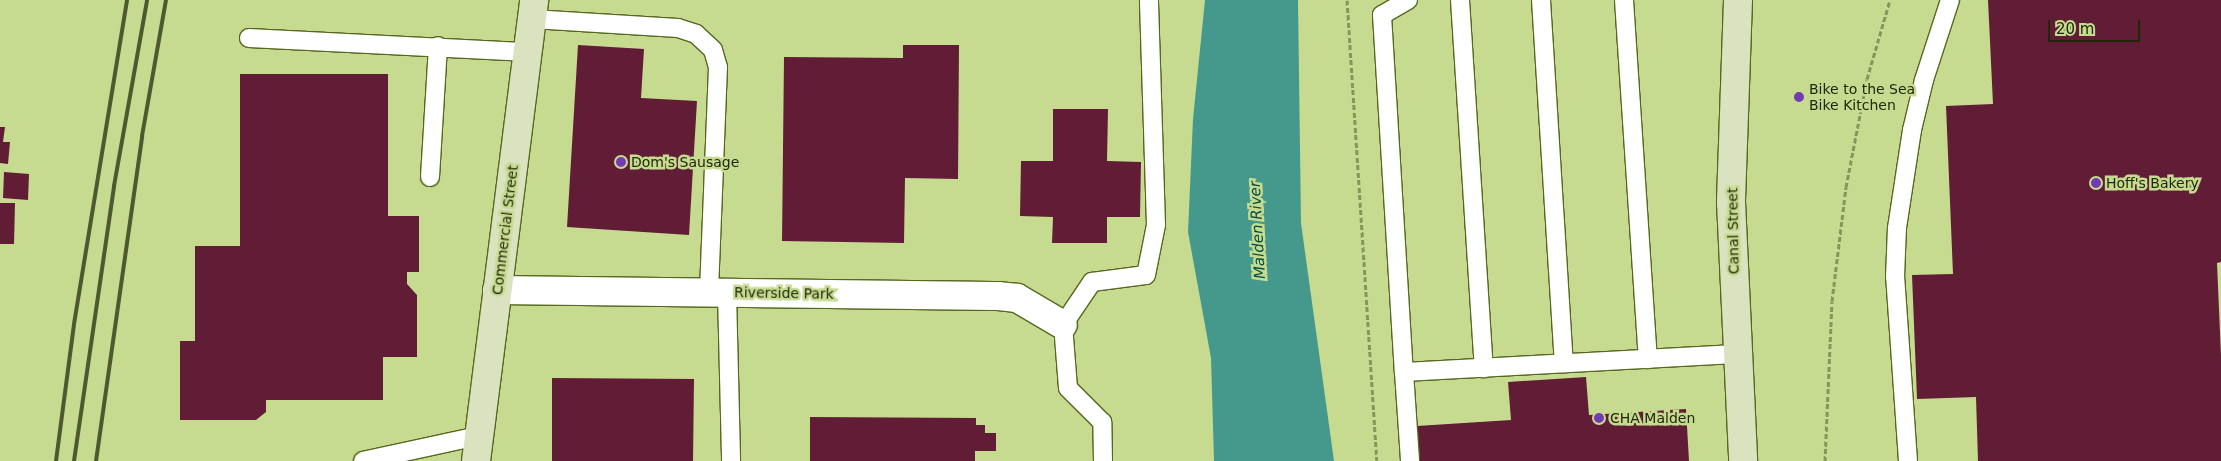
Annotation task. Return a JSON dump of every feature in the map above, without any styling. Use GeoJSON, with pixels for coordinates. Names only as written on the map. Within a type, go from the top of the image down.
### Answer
{"type":"FeatureCollection","features":[{"type":"Feature","properties":{"kind":"street","name":"Canal Street"},"geometry":{"type":"LineString","coordinates":[[1738,0],[1731,202],[1736,354],[1743,461]]}},
{"type":"Feature","properties":{"kind":"street","name":"Commercial Street"},"geometry":{"type":"LineString","coordinates":[[477,449],[533,10]]}},
{"type":"Feature","properties":{"kind":"street","name":"Riverside Park"},"geometry":{"type":"LineString","coordinates":[[497,290],[998,296],[1017,298],[1063,325]]}},
{"type":"Feature","properties":{"kind":"lane"},"geometry":{"type":"LineString","coordinates":[[1103,461],[1102,422],[1068,388],[1063,325],[1092,282],[1146,275],[1156,225],[1152,38],[1149,0]]}},
{"type":"Feature","properties":{"kind":"lane"},"geometry":{"type":"LineString","coordinates":[[1408,0],[1382,15],[1410,461]]}},
{"type":"Feature","properties":{"kind":"lane"},"geometry":{"type":"LineString","coordinates":[[1460,0],[1484,368]]}},
{"type":"Feature","properties":{"kind":"lane"},"geometry":{"type":"LineString","coordinates":[[1541,0],[1564,363]]}},
{"type":"Feature","properties":{"kind":"lane"},"geometry":{"type":"LineString","coordinates":[[1624,0],[1648,359]]}},
{"type":"Feature","properties":{"kind":"lane"},"geometry":{"type":"LineString","coordinates":[[1908,461],[1895,276],[1897,228],[1912,130],[1924,80],[1950,0]]}},
{"type":"Feature","properties":{"kind":"lane"},"geometry":{"type":"LineString","coordinates":[[533,10],[678,28],[696,34],[713,50],[718,67],[718,293],[731,461]]}},
{"type":"Feature","properties":{"kind":"lane"},"geometry":{"type":"LineString","coordinates":[[249,38],[528,52]]}},
{"type":"Feature","properties":{"kind":"lane"},"geometry":{"type":"LineString","coordinates":[[430,177],[438,46]]}},
{"type":"Feature","properties":{"kind":"lane"},"geometry":{"type":"LineString","coordinates":[[1404,372],[1736,354]]}},
{"type":"Feature","properties":{"kind":"lane"},"geometry":{"type":"LineString","coordinates":[[363,461],[477,449]]}},
{"type":"Feature","properties":{"kind":"path"},"geometry":{"type":"LineString","coordinates":[[1347,0],[1377,461]]}},
{"type":"Feature","properties":{"kind":"path"},"geometry":{"type":"LineString","coordinates":[[1825,461],[1832,301],[1846,187],[1867,78],[1890,0]]}},
{"type":"Feature","properties":{"kind":"water","name":"Malden River"},"geometry":{"type":"Polygon","coordinates":[[[1205,0],[1298,0],[1301,223],[1334,461],[1214,461],[1211,358],[1188,232],[1193,119],[1205,0]]]}},
{"type":"Feature","properties":{"kind":"building"},"geometry":{"type":"Polygon","coordinates":[[[1988,0],[2221,0],[2221,262],[2217,263],[2221,356],[2221,461],[1978,461],[1976,397],[1917,399],[1912,275],[1953,274],[1946,106],[1993,104],[1988,0]]]}},
{"type":"Feature","properties":{"kind":"building"},"geometry":{"type":"Polygon","coordinates":[[[578,45],[644,49],[641,98],[697,101],[689,235],[567,227],[578,45]]]}},
{"type":"Feature","properties":{"kind":"building"},"geometry":{"type":"Polygon","coordinates":[[[903,45],[959,45],[958,179],[905,178],[904,243],[782,241],[784,57],[903,58],[903,45]]]}},
{"type":"Feature","properties":{"kind":"building"},"geometry":{"type":"Polygon","coordinates":[[[240,74],[388,74],[388,216],[419,216],[419,272],[407,272],[407,284],[417,295],[417,357],[383,357],[383,400],[266,400],[266,412],[256,420],[180,420],[180,341],[195,341],[195,246],[240,246],[240,74]]]}},
{"type":"Feature","properties":{"kind":"building"},"geometry":{"type":"Polygon","coordinates":[[[1053,109],[1108,109],[1107,161],[1141,162],[1140,217],[1107,217],[1107,243],[1052,243],[1053,217],[1020,216],[1021,161],[1053,161],[1053,109]]]}},
{"type":"Feature","properties":{"kind":"building"},"geometry":{"type":"Polygon","coordinates":[[[0,127],[5,127],[3,142],[10,142],[8,164],[0,163],[0,127]]]}},
{"type":"Feature","properties":{"kind":"building"},"geometry":{"type":"Polygon","coordinates":[[[4,172],[29,174],[28,200],[3,198],[4,172]]]}},
{"type":"Feature","properties":{"kind":"building"},"geometry":{"type":"Polygon","coordinates":[[[0,203],[15,203],[14,244],[0,244],[0,203]]]}},
{"type":"Feature","properties":{"kind":"building","name":"CHA Malden"},"geometry":{"type":"Polygon","coordinates":[[[1586,377],[1589,415],[1686,409],[1689,461],[1419,461],[1417,426],[1511,420],[1508,382],[1586,377]]]}},
{"type":"Feature","properties":{"kind":"building"},"geometry":{"type":"Polygon","coordinates":[[[552,378],[694,379],[693,461],[552,461],[552,378]]]}},
{"type":"Feature","properties":{"kind":"building"},"geometry":{"type":"Polygon","coordinates":[[[810,417],[976,418],[976,425],[985,425],[985,433],[996,433],[996,451],[975,451],[975,461],[810,461],[810,417]]]}},
{"type":"Feature","properties":{"kind":"railway"},"geometry":{"type":"LineString","coordinates":[[56,461],[74,324],[127,0]]}},
{"type":"Feature","properties":{"kind":"railway"},"geometry":{"type":"LineString","coordinates":[[74,461],[114,186],[147,0]]}},
{"type":"Feature","properties":{"kind":"railway"},"geometry":{"type":"LineString","coordinates":[[96,461],[142,136],[166,0]]}},
{"type":"Feature","properties":{"kind":"place","name":"Bike to the Sea Bike Kitchen"},"geometry":{"type":"Point","coordinates":[1799,97]}},
{"type":"Feature","properties":{"kind":"place","name":"Dom's Sausage"},"geometry":{"type":"Point","coordinates":[621,162]}},
{"type":"Feature","properties":{"kind":"place","name":"Hoff's Bakery"},"geometry":{"type":"Point","coordinates":[2096,183]}},
{"type":"Feature","properties":{"kind":"place","name":"CHA Malden"},"geometry":{"type":"Point","coordinates":[1599,418]}}]}
